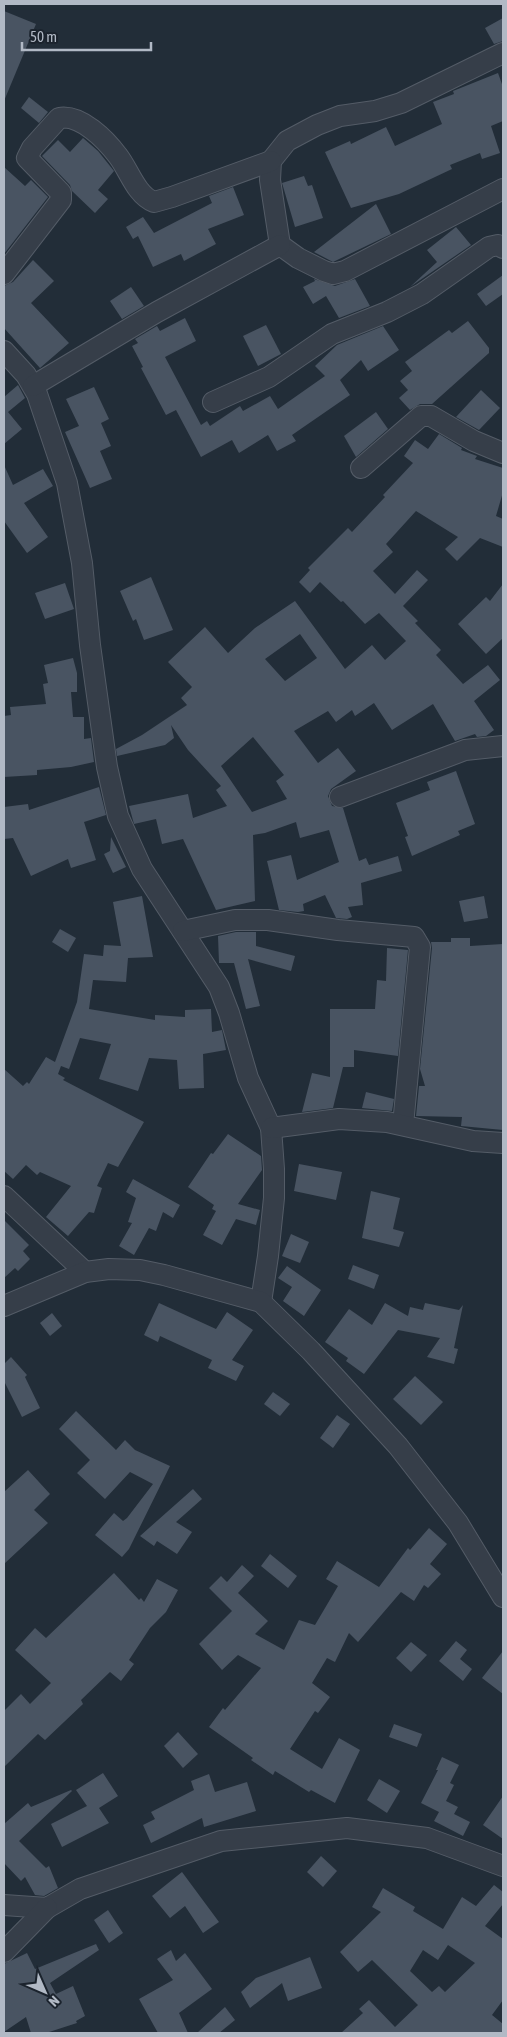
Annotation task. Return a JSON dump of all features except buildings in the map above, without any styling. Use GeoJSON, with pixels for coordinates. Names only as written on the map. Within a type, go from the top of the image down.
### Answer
{"type":"FeatureCollection","features":[{"type":"Feature","properties":{"kind":"street"},"geometry":{"type":"LineString","coordinates":[[4,274],[61,200],[61,193],[27,158],[32,148],[59,118],[77,119],[109,146],[142,194],[154,202],[271,161],[287,142],[317,125],[340,116],[375,111],[401,103],[503,53]]}},
{"type":"Feature","properties":{"kind":"street"},"geometry":{"type":"LineString","coordinates":[[271,161],[270,180],[280,245],[298,258],[333,274],[345,271],[503,189]]}},
{"type":"Feature","properties":{"kind":"street"},"geometry":{"type":"LineString","coordinates":[[213,402],[269,377],[332,334],[387,312],[422,294],[488,247],[498,244],[503,248]]}},
{"type":"Feature","properties":{"kind":"street"},"geometry":{"type":"LineString","coordinates":[[32,386],[157,312],[280,245]]}},
{"type":"Feature","properties":{"kind":"street"},"geometry":{"type":"LineString","coordinates":[[4,351],[26,375],[32,386],[46,418],[67,483],[82,563],[90,645],[107,767],[118,816],[142,868],[219,987],[229,1013],[248,1078],[271,1128],[274,1198],[261,1302]]}},
{"type":"Feature","properties":{"kind":"street"},"geometry":{"type":"LineString","coordinates":[[361,468],[421,416],[431,416],[474,441],[503,453]]}},
{"type":"Feature","properties":{"kind":"street"},"geometry":{"type":"LineString","coordinates":[[340,797],[465,750],[503,746]]}},
{"type":"Feature","properties":{"kind":"street"},"geometry":{"type":"LineString","coordinates":[[183,931],[235,920],[268,920],[338,930],[414,937],[420,947],[403,1125]]}},
{"type":"Feature","properties":{"kind":"street"},"geometry":{"type":"LineString","coordinates":[[271,1128],[339,1119],[387,1122],[473,1141],[503,1143]]}},
{"type":"Feature","properties":{"kind":"street"},"geometry":{"type":"LineString","coordinates":[[4,1196],[85,1272]]}},
{"type":"Feature","properties":{"kind":"street"},"geometry":{"type":"LineString","coordinates":[[4,1306],[85,1272],[110,1269],[140,1270],[261,1302],[312,1351],[398,1446],[458,1523],[503,1597]]}},
{"type":"Feature","properties":{"kind":"street"},"geometry":{"type":"LineString","coordinates":[[4,1952],[48,1908],[80,1890],[221,1841],[346,1828],[427,1838],[503,1866]]}},
{"type":"Feature","properties":{"kind":"street"},"geometry":{"type":"LineString","coordinates":[[4,1905],[48,1908]]}}]}
